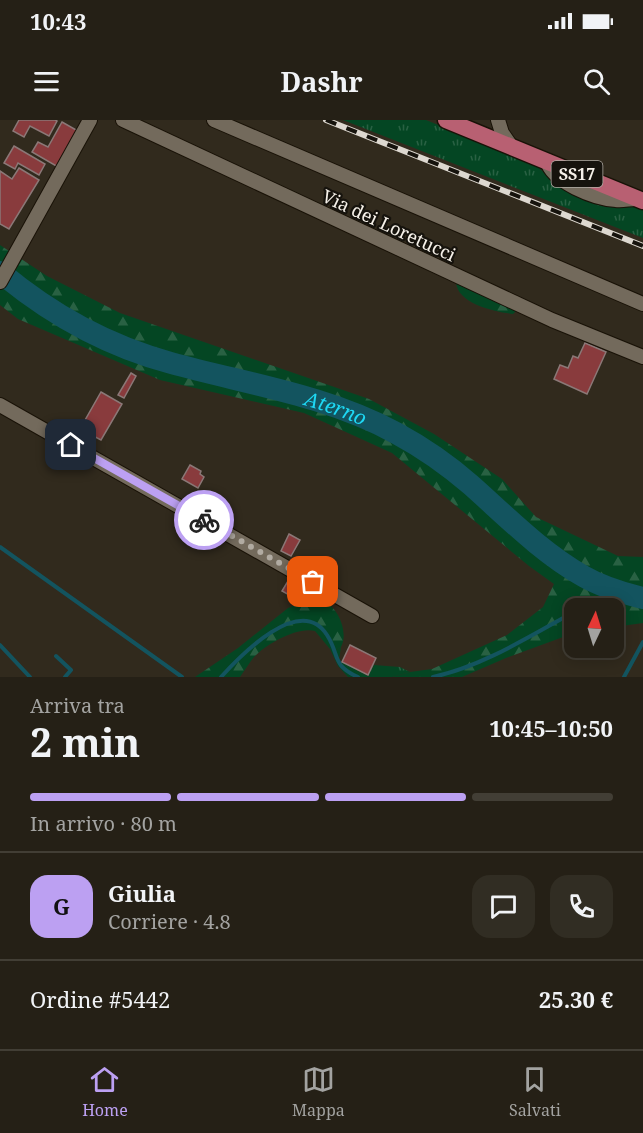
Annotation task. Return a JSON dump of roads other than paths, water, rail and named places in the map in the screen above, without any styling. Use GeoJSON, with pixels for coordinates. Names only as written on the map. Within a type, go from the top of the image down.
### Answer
{"type":"FeatureCollection","features":[{"type":"Feature","properties":{"kind":"main road","name":"SS17"},"geometry":{"type":"LineString","coordinates":[[453,121],[640,200]]}},
{"type":"Feature","properties":{"kind":"street","name":"Via dei Loretucci"},"geometry":{"type":"LineString","coordinates":[[123,120],[552,320],[643,357]]}},
{"type":"Feature","properties":{"kind":"street"},"geometry":{"type":"LineString","coordinates":[[213,120],[643,304]]}},
{"type":"Feature","properties":{"kind":"street"},"geometry":{"type":"LineString","coordinates":[[498,120],[504,137],[511,146]]}},
{"type":"Feature","properties":{"kind":"street"},"geometry":{"type":"LineString","coordinates":[[0,282],[84,122]]}},
{"type":"Feature","properties":{"kind":"street"},"geometry":{"type":"LineString","coordinates":[[0,405],[372,616]]}},
{"type":"Feature","properties":{"kind":"waterway","name":"Aterno"},"geometry":{"type":"LineString","coordinates":[[0,272],[59,315],[125,348],[171,363],[314,400],[342,409],[396,433],[453,470],[568,567],[590,580],[643,598]]}},
{"type":"Feature","properties":{"kind":"waterway"},"geometry":{"type":"LineString","coordinates":[[0,547],[182,677]]}},
{"type":"Feature","properties":{"kind":"waterway"},"geometry":{"type":"LineString","coordinates":[[607,598],[628,594]]}},
{"type":"Feature","properties":{"kind":"waterway"},"geometry":{"type":"LineString","coordinates":[[433,677],[488,658],[564,617]]}},
{"type":"Feature","properties":{"kind":"waterway"},"geometry":{"type":"LineString","coordinates":[[221,677],[256,643],[271,632],[287,624],[302,621],[315,624],[327,635],[340,664],[349,673],[358,677]]}},
{"type":"Feature","properties":{"kind":"waterway"},"geometry":{"type":"LineString","coordinates":[[624,677],[643,642]]}},
{"type":"Feature","properties":{"kind":"waterway"},"geometry":{"type":"LineString","coordinates":[[0,645],[30,677]]}},
{"type":"Feature","properties":{"kind":"waterway"},"geometry":{"type":"LineString","coordinates":[[56,656],[71,670],[65,677]]}},
{"type":"Feature","properties":{"kind":"railway"},"geometry":{"type":"LineString","coordinates":[[326,120],[643,246]]}}]}
